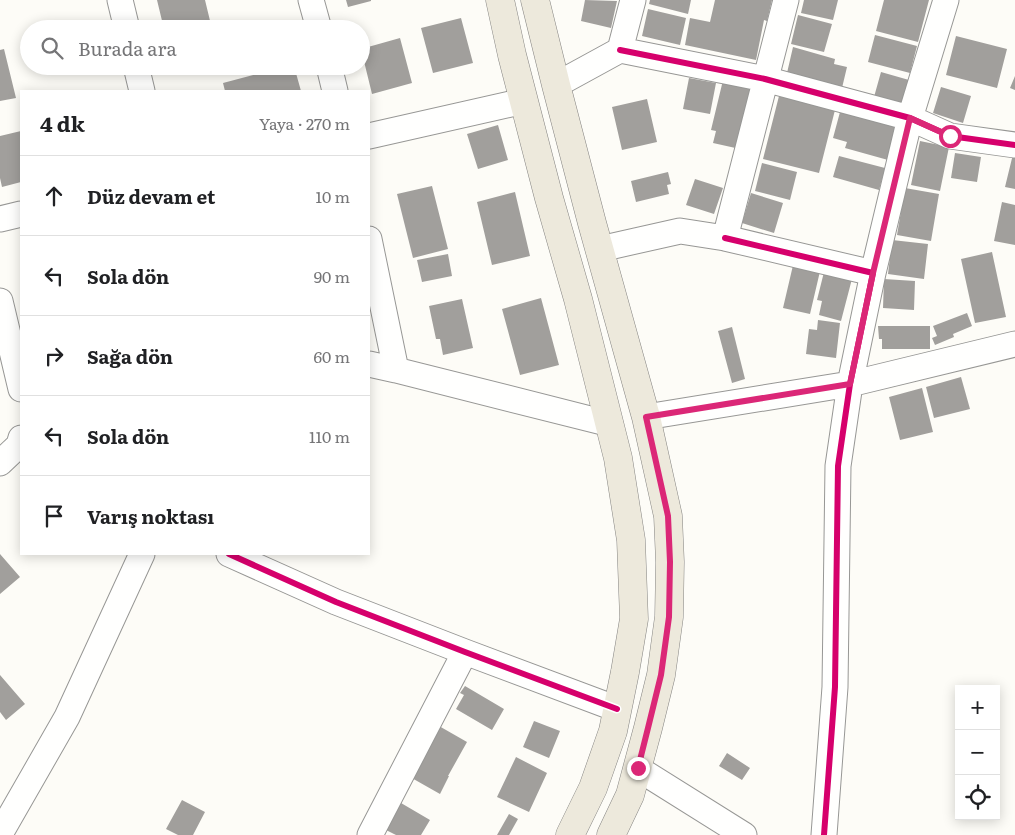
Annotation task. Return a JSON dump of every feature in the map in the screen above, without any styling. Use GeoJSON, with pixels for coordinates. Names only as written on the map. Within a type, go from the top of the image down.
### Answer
{"type":"FeatureCollection","features":[{"type":"Feature","properties":{"kind":"main road"},"geometry":{"type":"LineString","coordinates":[[500,0],[512,55],[610,424],[618,458],[631,540],[634,619],[613,731],[593,788],[570,835]]}},
{"type":"Feature","properties":{"kind":"main road"},"geometry":{"type":"LineString","coordinates":[[535,0],[556,85],[646,417],[668,516],[670,562],[669,617],[661,675],[630,795],[612,835]]}},
{"type":"Feature","properties":{"kind":"street"},"geometry":{"type":"LineString","coordinates":[[120,0],[125,20]]}},
{"type":"Feature","properties":{"kind":"street"},"geometry":{"type":"LineString","coordinates":[[311,0],[317,20]]}},
{"type":"Feature","properties":{"kind":"street"},"geometry":{"type":"LineString","coordinates":[[620,50],[633,0]]}},
{"type":"Feature","properties":{"kind":"street"},"geometry":{"type":"LineString","coordinates":[[725,238],[786,0]]}},
{"type":"Feature","properties":{"kind":"street"},"geometry":{"type":"LineString","coordinates":[[824,835],[835,687],[838,466],[850,384],[873,273],[910,118],[946,0]]}},
{"type":"Feature","properties":{"kind":"street"},"geometry":{"type":"LineString","coordinates":[[556,85],[620,50],[766,79],[910,118],[950,136],[1015,145]]}},
{"type":"Feature","properties":{"kind":"street"},"geometry":{"type":"LineString","coordinates":[[138,75],[142,90]]}},
{"type":"Feature","properties":{"kind":"street"},"geometry":{"type":"LineString","coordinates":[[331,75],[335,90]]}},
{"type":"Feature","properties":{"kind":"street"},"geometry":{"type":"LineString","coordinates":[[370,136],[524,101]]}},
{"type":"Feature","properties":{"kind":"street"},"geometry":{"type":"LineString","coordinates":[[0,219],[20,214]]}},
{"type":"Feature","properties":{"kind":"street"},"geometry":{"type":"LineString","coordinates":[[600,249],[680,231],[725,238],[873,273]]}},
{"type":"Feature","properties":{"kind":"street"},"geometry":{"type":"LineString","coordinates":[[370,244],[396,370]]}},
{"type":"Feature","properties":{"kind":"street"},"geometry":{"type":"LineString","coordinates":[[0,301],[20,385]]}},
{"type":"Feature","properties":{"kind":"street"},"geometry":{"type":"LineString","coordinates":[[646,417],[850,384],[1015,344]]}},
{"type":"Feature","properties":{"kind":"street"},"geometry":{"type":"LineString","coordinates":[[370,364],[610,424]]}},
{"type":"Feature","properties":{"kind":"street"},"geometry":{"type":"LineString","coordinates":[[0,463],[20,443]]}},
{"type":"Feature","properties":{"kind":"street"},"geometry":{"type":"LineString","coordinates":[[0,834],[67,717],[142,555]]}},
{"type":"Feature","properties":{"kind":"street"},"geometry":{"type":"LineString","coordinates":[[232,555],[336,602],[617,709]]}},
{"type":"Feature","properties":{"kind":"street"},"geometry":{"type":"LineString","coordinates":[[370,835],[466,652]]}},
{"type":"Feature","properties":{"kind":"street"},"geometry":{"type":"LineString","coordinates":[[638,768],[744,835]]}},
{"type":"Feature","properties":{"kind":"building"},"geometry":{"type":"Polygon","coordinates":[[[157,0],[205,0],[210,20],[162,20],[157,0]]]}},
{"type":"Feature","properties":{"kind":"building"},"geometry":{"type":"Polygon","coordinates":[[[346,0],[371,0],[371,1],[348,7],[346,0]]]}},
{"type":"Feature","properties":{"kind":"building"},"geometry":{"type":"Polygon","coordinates":[[[585,0],[617,1],[611,28],[581,21],[585,0]]]}},
{"type":"Feature","properties":{"kind":"building"},"geometry":{"type":"Polygon","coordinates":[[[650,0],[691,0],[688,14],[649,4],[650,0]]]}},
{"type":"Feature","properties":{"kind":"building"},"geometry":{"type":"Polygon","coordinates":[[[715,0],[772,0],[767,21],[764,20],[756,60],[685,45],[690,18],[710,22],[715,0]]]}},
{"type":"Feature","properties":{"kind":"building"},"geometry":{"type":"Polygon","coordinates":[[[804,0],[838,0],[833,20],[801,13],[804,0]]]}},
{"type":"Feature","properties":{"kind":"building"},"geometry":{"type":"Polygon","coordinates":[[[884,0],[929,0],[918,42],[876,31],[884,0]]]}},
{"type":"Feature","properties":{"kind":"building"},"geometry":{"type":"Polygon","coordinates":[[[648,9],[686,18],[680,45],[642,36],[648,9]]]}},
{"type":"Feature","properties":{"kind":"building"},"geometry":{"type":"Polygon","coordinates":[[[798,15],[832,24],[824,52],[791,44],[798,15]]]}},
{"type":"Feature","properties":{"kind":"building"},"geometry":{"type":"Polygon","coordinates":[[[461,18],[473,63],[433,73],[421,28],[461,18]]]}},
{"type":"Feature","properties":{"kind":"building"},"geometry":{"type":"Polygon","coordinates":[[[875,35],[917,46],[910,73],[868,62],[875,35]]]}},
{"type":"Feature","properties":{"kind":"building"},"geometry":{"type":"Polygon","coordinates":[[[956,36],[1007,49],[997,88],[946,75],[956,36]]]}},
{"type":"Feature","properties":{"kind":"building"},"geometry":{"type":"Polygon","coordinates":[[[400,38],[412,83],[372,94],[367,75],[370,75],[370,46],[400,38]]]}},
{"type":"Feature","properties":{"kind":"building"},"geometry":{"type":"Polygon","coordinates":[[[793,47],[835,59],[834,64],[847,67],[842,88],[787,73],[793,47]]]}},
{"type":"Feature","properties":{"kind":"building"},"geometry":{"type":"Polygon","coordinates":[[[4,49],[16,98],[0,101],[0,50],[4,49]]]}},
{"type":"Feature","properties":{"kind":"building"},"geometry":{"type":"Polygon","coordinates":[[[881,72],[909,80],[902,105],[874,97],[881,72]]]}},
{"type":"Feature","properties":{"kind":"building"},"geometry":{"type":"Polygon","coordinates":[[[253,75],[297,75],[301,90],[225,90],[223,83],[253,75]]]}},
{"type":"Feature","properties":{"kind":"building"},"geometry":{"type":"Polygon","coordinates":[[[724,76],[756,85],[740,149],[713,143],[716,131],[711,130],[724,76]]]}},
{"type":"Feature","properties":{"kind":"building"},"geometry":{"type":"Polygon","coordinates":[[[1015,76],[1015,90],[1010,88],[1015,76]]]}},
{"type":"Feature","properties":{"kind":"building"},"geometry":{"type":"Polygon","coordinates":[[[689,78],[716,83],[710,114],[683,109],[689,78]]]}},
{"type":"Feature","properties":{"kind":"building"},"geometry":{"type":"Polygon","coordinates":[[[941,87],[971,96],[963,123],[933,113],[941,87]]]}},
{"type":"Feature","properties":{"kind":"building"},"geometry":{"type":"Polygon","coordinates":[[[779,96],[835,110],[819,173],[763,159],[779,96]]]}},
{"type":"Feature","properties":{"kind":"building"},"geometry":{"type":"Polygon","coordinates":[[[647,99],[657,142],[622,150],[612,107],[647,99]]]}},
{"type":"Feature","properties":{"kind":"building"},"geometry":{"type":"Polygon","coordinates":[[[840,112],[896,127],[888,160],[845,148],[847,142],[833,138],[840,112]]]}},
{"type":"Feature","properties":{"kind":"building"},"geometry":{"type":"Polygon","coordinates":[[[498,125],[508,160],[478,169],[467,134],[498,125]]]}},
{"type":"Feature","properties":{"kind":"building"},"geometry":{"type":"Polygon","coordinates":[[[20,131],[20,182],[2,187],[0,178],[0,136],[20,131]]]}},
{"type":"Feature","properties":{"kind":"building"},"geometry":{"type":"Polygon","coordinates":[[[920,141],[949,147],[940,191],[911,185],[920,141]]]}},
{"type":"Feature","properties":{"kind":"building"},"geometry":{"type":"Polygon","coordinates":[[[1015,150],[1015,189],[1005,187],[1015,150]]]}},
{"type":"Feature","properties":{"kind":"building"},"geometry":{"type":"Polygon","coordinates":[[[955,153],[981,157],[977,182],[951,178],[955,153]]]}},
{"type":"Feature","properties":{"kind":"building"},"geometry":{"type":"Polygon","coordinates":[[[839,156],[885,168],[879,190],[833,177],[839,156]]]}},
{"type":"Feature","properties":{"kind":"building"},"geometry":{"type":"Polygon","coordinates":[[[762,163],[797,172],[790,200],[755,191],[762,163]]]}},
{"type":"Feature","properties":{"kind":"building"},"geometry":{"type":"Polygon","coordinates":[[[668,172],[671,184],[667,185],[669,194],[636,202],[631,181],[668,172]]]}},
{"type":"Feature","properties":{"kind":"building"},"geometry":{"type":"Polygon","coordinates":[[[695,179],[723,188],[714,214],[686,205],[695,179]]]}},
{"type":"Feature","properties":{"kind":"building"},"geometry":{"type":"Polygon","coordinates":[[[432,186],[448,249],[413,258],[397,194],[432,186]]]}},
{"type":"Feature","properties":{"kind":"building"},"geometry":{"type":"Polygon","coordinates":[[[905,188],[939,194],[931,241],[897,235],[905,188]]]}},
{"type":"Feature","properties":{"kind":"building"},"geometry":{"type":"Polygon","coordinates":[[[515,192],[530,256],[492,265],[477,202],[515,192]]]}},
{"type":"Feature","properties":{"kind":"building"},"geometry":{"type":"Polygon","coordinates":[[[751,193],[783,203],[774,233],[742,223],[751,193]]]}},
{"type":"Feature","properties":{"kind":"building"},"geometry":{"type":"Polygon","coordinates":[[[1002,202],[1015,205],[1015,245],[994,241],[1002,202]]]}},
{"type":"Feature","properties":{"kind":"building"},"geometry":{"type":"Polygon","coordinates":[[[892,240],[928,244],[924,279],[888,274],[892,240]]]}},
{"type":"Feature","properties":{"kind":"building"},"geometry":{"type":"Polygon","coordinates":[[[992,252],[1006,317],[975,323],[961,259],[992,252]]]}},
{"type":"Feature","properties":{"kind":"building"},"geometry":{"type":"Polygon","coordinates":[[[448,254],[452,276],[422,282],[417,260],[448,254]]]}},
{"type":"Feature","properties":{"kind":"building"},"geometry":{"type":"Polygon","coordinates":[[[794,261],[821,267],[810,314],[783,308],[794,261]]]}},
{"type":"Feature","properties":{"kind":"building"},"geometry":{"type":"Polygon","coordinates":[[[825,268],[853,275],[841,321],[819,315],[822,301],[817,300],[825,268]]]}},
{"type":"Feature","properties":{"kind":"building"},"geometry":{"type":"Polygon","coordinates":[[[884,279],[915,281],[914,310],[883,308],[884,279]]]}},
{"type":"Feature","properties":{"kind":"building"},"geometry":{"type":"Polygon","coordinates":[[[541,298],[559,365],[520,375],[502,309],[541,298]]]}},
{"type":"Feature","properties":{"kind":"building"},"geometry":{"type":"Polygon","coordinates":[[[462,299],[473,348],[443,355],[440,339],[436,339],[429,306],[462,299]]]}},
{"type":"Feature","properties":{"kind":"building"},"geometry":{"type":"Polygon","coordinates":[[[967,313],[972,326],[953,334],[954,337],[935,345],[932,338],[937,336],[933,326],[967,313]]]}},
{"type":"Feature","properties":{"kind":"building"},"geometry":{"type":"Polygon","coordinates":[[[818,320],[840,323],[836,358],[806,354],[809,329],[817,330],[818,320]]]}},
{"type":"Feature","properties":{"kind":"building"},"geometry":{"type":"Polygon","coordinates":[[[878,326],[930,326],[930,349],[882,349],[882,339],[879,339],[878,326]]]}},
{"type":"Feature","properties":{"kind":"building"},"geometry":{"type":"Polygon","coordinates":[[[732,327],[745,379],[732,383],[718,331],[732,327]]]}},
{"type":"Feature","properties":{"kind":"building"},"geometry":{"type":"Polygon","coordinates":[[[961,377],[970,409],[934,418],[926,387],[961,377]]]}},
{"type":"Feature","properties":{"kind":"building"},"geometry":{"type":"Polygon","coordinates":[[[922,388],[933,432],[900,440],[889,397],[922,388]]]}},
{"type":"Feature","properties":{"kind":"building"},"geometry":{"type":"Polygon","coordinates":[[[0,554],[20,577],[0,594],[0,554]]]}},
{"type":"Feature","properties":{"kind":"building"},"geometry":{"type":"Polygon","coordinates":[[[0,675],[25,704],[6,720],[0,712],[0,675]]]}},
{"type":"Feature","properties":{"kind":"building"},"geometry":{"type":"Polygon","coordinates":[[[465,686],[504,709],[492,730],[456,709],[464,695],[460,693],[465,686]]]}},
{"type":"Feature","properties":{"kind":"building"},"geometry":{"type":"Polygon","coordinates":[[[534,721],[560,731],[549,758],[523,747],[534,721]]]}},
{"type":"Feature","properties":{"kind":"building"},"geometry":{"type":"Polygon","coordinates":[[[439,726],[467,742],[440,794],[410,777],[439,726]]]}},
{"type":"Feature","properties":{"kind":"building"},"geometry":{"type":"Polygon","coordinates":[[[727,753],[750,768],[742,780],[719,766],[727,753]]]}},
{"type":"Feature","properties":{"kind":"building"},"geometry":{"type":"Polygon","coordinates":[[[516,757],[547,773],[529,812],[497,797],[516,757]]]}},
{"type":"Feature","properties":{"kind":"building"},"geometry":{"type":"Polygon","coordinates":[[[182,800],[205,812],[193,835],[178,835],[166,829],[182,800]]]}},
{"type":"Feature","properties":{"kind":"building"},"geometry":{"type":"Polygon","coordinates":[[[401,803],[430,820],[421,835],[396,835],[386,830],[401,803]]]}},
{"type":"Feature","properties":{"kind":"building"},"geometry":{"type":"Polygon","coordinates":[[[509,814],[518,819],[509,835],[497,835],[509,814]]]}},
{"type":"Feature","properties":{"kind":"cycle path"},"geometry":{"type":"LineString","coordinates":[[620,50],[765,79],[910,118],[950,136],[1015,145]]}},
{"type":"Feature","properties":{"kind":"cycle path"},"geometry":{"type":"LineString","coordinates":[[725,238],[873,273],[850,384],[838,466],[835,687],[824,835]]}},
{"type":"Feature","properties":{"kind":"cycle path"},"geometry":{"type":"LineString","coordinates":[[231,555],[336,602],[617,709]]}},
{"type":"Feature","properties":{"kind":"route"},"geometry":{"type":"LineString","coordinates":[[638,768],[661,675],[669,617],[670,562],[668,516],[646,417],[850,384],[873,273],[910,118],[950,136]]}}]}
